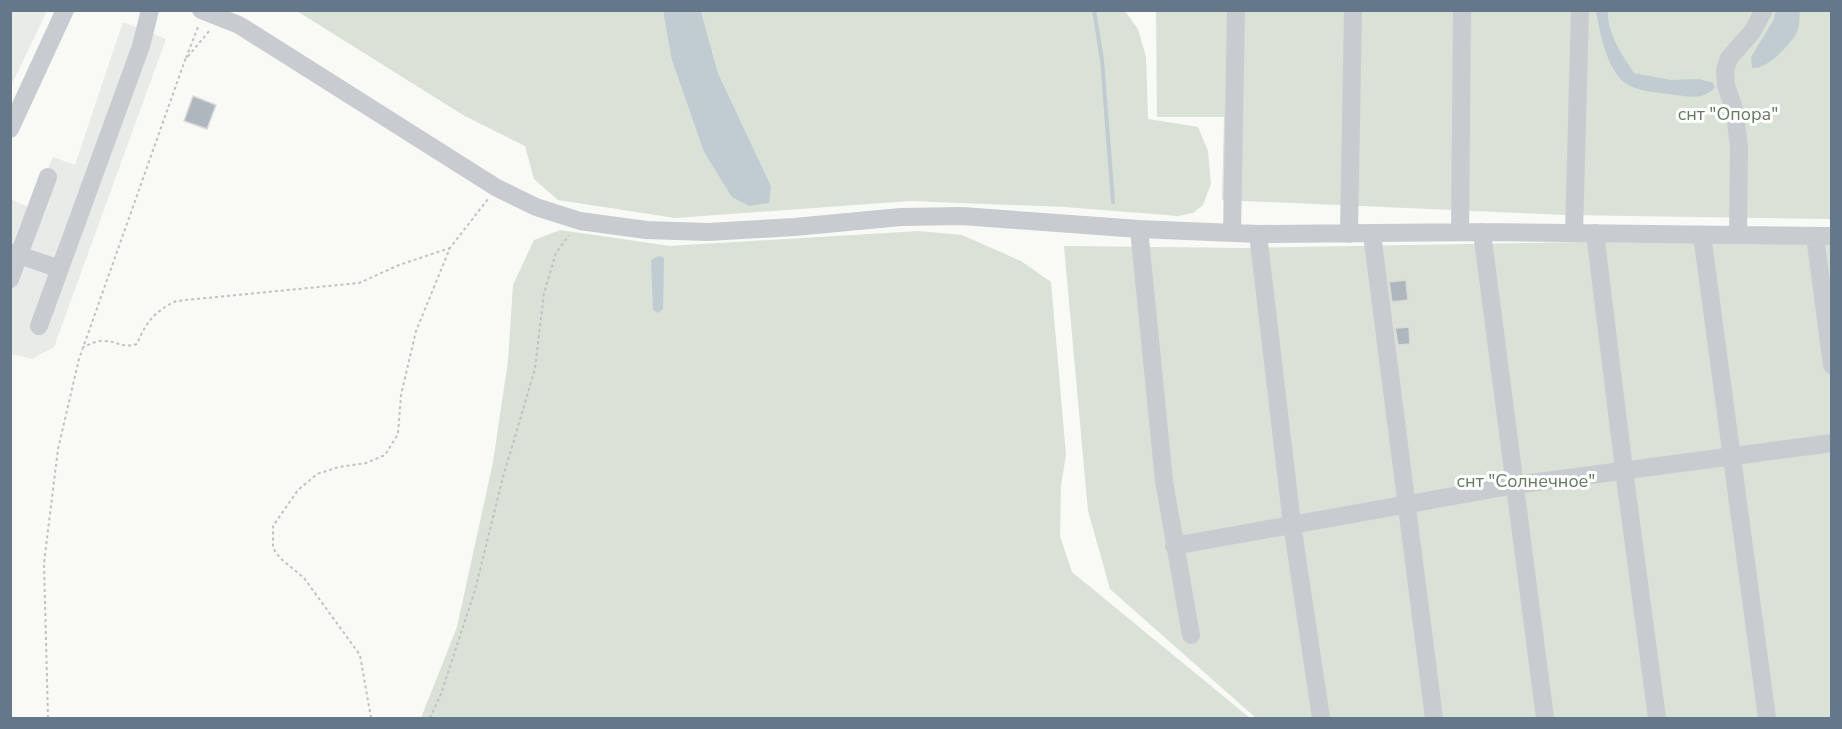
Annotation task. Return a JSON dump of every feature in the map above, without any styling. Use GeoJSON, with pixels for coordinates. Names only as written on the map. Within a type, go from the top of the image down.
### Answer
{"type":"FeatureCollection","features":[{"type":"Feature","properties":{"kind":"street"},"geometry":{"type":"LineString","coordinates":[[10,129],[65,10]]}},
{"type":"Feature","properties":{"kind":"street"},"geometry":{"type":"LineString","coordinates":[[39,326],[141,46],[150,10]]}},
{"type":"Feature","properties":{"kind":"street"},"geometry":{"type":"LineString","coordinates":[[1232,233],[1236,10]]}},
{"type":"Feature","properties":{"kind":"street"},"geometry":{"type":"LineString","coordinates":[[1349,234],[1353,10]]}},
{"type":"Feature","properties":{"kind":"street"},"geometry":{"type":"LineString","coordinates":[[1460,232],[1461,10]]}},
{"type":"Feature","properties":{"kind":"street"},"geometry":{"type":"LineString","coordinates":[[1574,233],[1580,10]]}},
{"type":"Feature","properties":{"kind":"street"},"geometry":{"type":"LineString","coordinates":[[1738,235],[1739,148],[1735,112],[1726,85],[1725,71],[1729,58],[1752,32],[1764,10]]}},
{"type":"Feature","properties":{"kind":"street"},"geometry":{"type":"LineString","coordinates":[[207,13],[239,25],[497,188],[536,207],[580,221],[646,230],[708,231],[794,227],[902,217],[962,216],[1139,229],[1258,234],[1482,232],[1823,236],[1832,365]]}},
{"type":"Feature","properties":{"kind":"street"},"geometry":{"type":"LineString","coordinates":[[10,279],[15,254],[48,177]]}},
{"type":"Feature","properties":{"kind":"street"},"geometry":{"type":"LineString","coordinates":[[1139,229],[1164,481],[1191,635]]}},
{"type":"Feature","properties":{"kind":"street"},"geometry":{"type":"LineString","coordinates":[[1482,232],[1545,718]]}},
{"type":"Feature","properties":{"kind":"street"},"geometry":{"type":"LineString","coordinates":[[1595,233],[1657,718]]}},
{"type":"Feature","properties":{"kind":"street"},"geometry":{"type":"LineString","coordinates":[[1258,234],[1292,524],[1322,718]]}},
{"type":"Feature","properties":{"kind":"street"},"geometry":{"type":"LineString","coordinates":[[1372,234],[1434,718]]}},
{"type":"Feature","properties":{"kind":"street"},"geometry":{"type":"LineString","coordinates":[[1702,235],[1767,718]]}},
{"type":"Feature","properties":{"kind":"street"},"geometry":{"type":"LineString","coordinates":[[15,254],[60,269]]}},
{"type":"Feature","properties":{"kind":"street"},"geometry":{"type":"LineString","coordinates":[[1174,546],[1515,484],[1832,443]]}},
{"type":"Feature","properties":{"kind":"path"},"geometry":{"type":"LineString","coordinates":[[185,60],[208,34],[207,13]]}},
{"type":"Feature","properties":{"kind":"path"},"geometry":{"type":"LineString","coordinates":[[48,718],[44,563],[58,449],[82,348],[185,60],[207,13]]}},
{"type":"Feature","properties":{"kind":"path"},"geometry":{"type":"LineString","coordinates":[[371,718],[360,655],[304,578],[280,558],[273,548],[273,526],[298,490],[317,474],[339,466],[366,463],[385,455],[398,434],[401,396],[416,331],[450,248],[497,188]]}},
{"type":"Feature","properties":{"kind":"path"},"geometry":{"type":"LineString","coordinates":[[430,718],[441,694],[475,590],[502,477],[535,369],[544,293],[556,252],[580,221]]}},
{"type":"Feature","properties":{"kind":"path"},"geometry":{"type":"LineString","coordinates":[[82,348],[100,341],[110,341],[127,347],[137,344],[144,326],[159,309],[176,301],[359,283],[399,265],[450,248]]}},
{"type":"Feature","properties":{"kind":"shaded area"},"geometry":{"type":"Polygon","coordinates":[[[10,11],[47,11],[11,86],[10,11]]]}},
{"type":"Feature","properties":{"kind":"shaded area"},"geometry":{"type":"Polygon","coordinates":[[[663,11],[701,11],[718,73],[771,186],[769,203],[749,206],[732,197],[704,152],[671,57],[663,11]]]}},
{"type":"Feature","properties":{"kind":"shaded area"},"geometry":{"type":"Polygon","coordinates":[[[1596,11],[1608,11],[1613,36],[1634,73],[1671,80],[1700,79],[1713,83],[1715,87],[1702,96],[1692,97],[1641,90],[1630,86],[1622,80],[1610,63],[1602,41],[1596,11]]]}},
{"type":"Feature","properties":{"kind":"shaded area"},"geometry":{"type":"Polygon","coordinates":[[[1776,11],[1800,11],[1797,32],[1777,56],[1758,68],[1752,68],[1751,57],[1773,21],[1776,11]]]}},
{"type":"Feature","properties":{"kind":"shaded area"},"geometry":{"type":"Polygon","coordinates":[[[123,22],[166,39],[54,347],[32,359],[11,354],[10,199],[31,208],[53,157],[75,165],[123,22]]]}},
{"type":"Feature","properties":{"kind":"shaded area"},"geometry":{"type":"Polygon","coordinates":[[[659,256],[664,258],[663,309],[658,313],[653,310],[651,262],[659,256]]]}},
{"type":"Feature","properties":{"kind":"green space"},"geometry":{"type":"Polygon","coordinates":[[[297,11],[663,11],[671,57],[771,186],[718,73],[701,11],[1125,11],[1138,29],[1146,57],[1148,119],[1198,127],[1208,151],[1211,184],[1203,205],[1193,213],[1178,216],[1065,207],[910,201],[675,218],[558,200],[534,179],[525,146],[463,115],[297,11]]]}},
{"type":"Feature","properties":{"kind":"green space","name":"снт \"Опора\""},"geometry":{"type":"Polygon","coordinates":[[[1156,11],[1831,11],[1831,219],[1567,215],[1222,200],[1224,117],[1157,117],[1156,11]]]}},
{"type":"Feature","properties":{"kind":"green space"},"geometry":{"type":"Polygon","coordinates":[[[560,230],[670,246],[919,231],[962,235],[1021,261],[1051,282],[1066,455],[1061,485],[1060,536],[1072,572],[1250,718],[421,718],[457,627],[493,462],[508,361],[513,285],[534,240],[560,230]]]}},
{"type":"Feature","properties":{"kind":"green space","name":"снт \"Солнечное\""},"geometry":{"type":"Polygon","coordinates":[[[1585,242],[1831,243],[1831,718],[1256,718],[1110,589],[1088,511],[1064,246],[1247,248],[1585,242]]]}},
{"type":"Feature","properties":{"kind":"building"},"geometry":{"type":"Polygon","coordinates":[[[193,96],[216,105],[207,129],[184,121],[193,96]]]}},
{"type":"Feature","properties":{"kind":"building"},"geometry":{"type":"Polygon","coordinates":[[[1406,280],[1408,300],[1392,302],[1389,282],[1406,280]]]}},
{"type":"Feature","properties":{"kind":"building"},"geometry":{"type":"Polygon","coordinates":[[[1409,327],[1410,344],[1398,345],[1395,328],[1409,327]]]}},
{"type":"Feature","properties":{"kind":"waterway"},"geometry":{"type":"LineString","coordinates":[[1094,10],[1102,60],[1113,202]]}}]}
